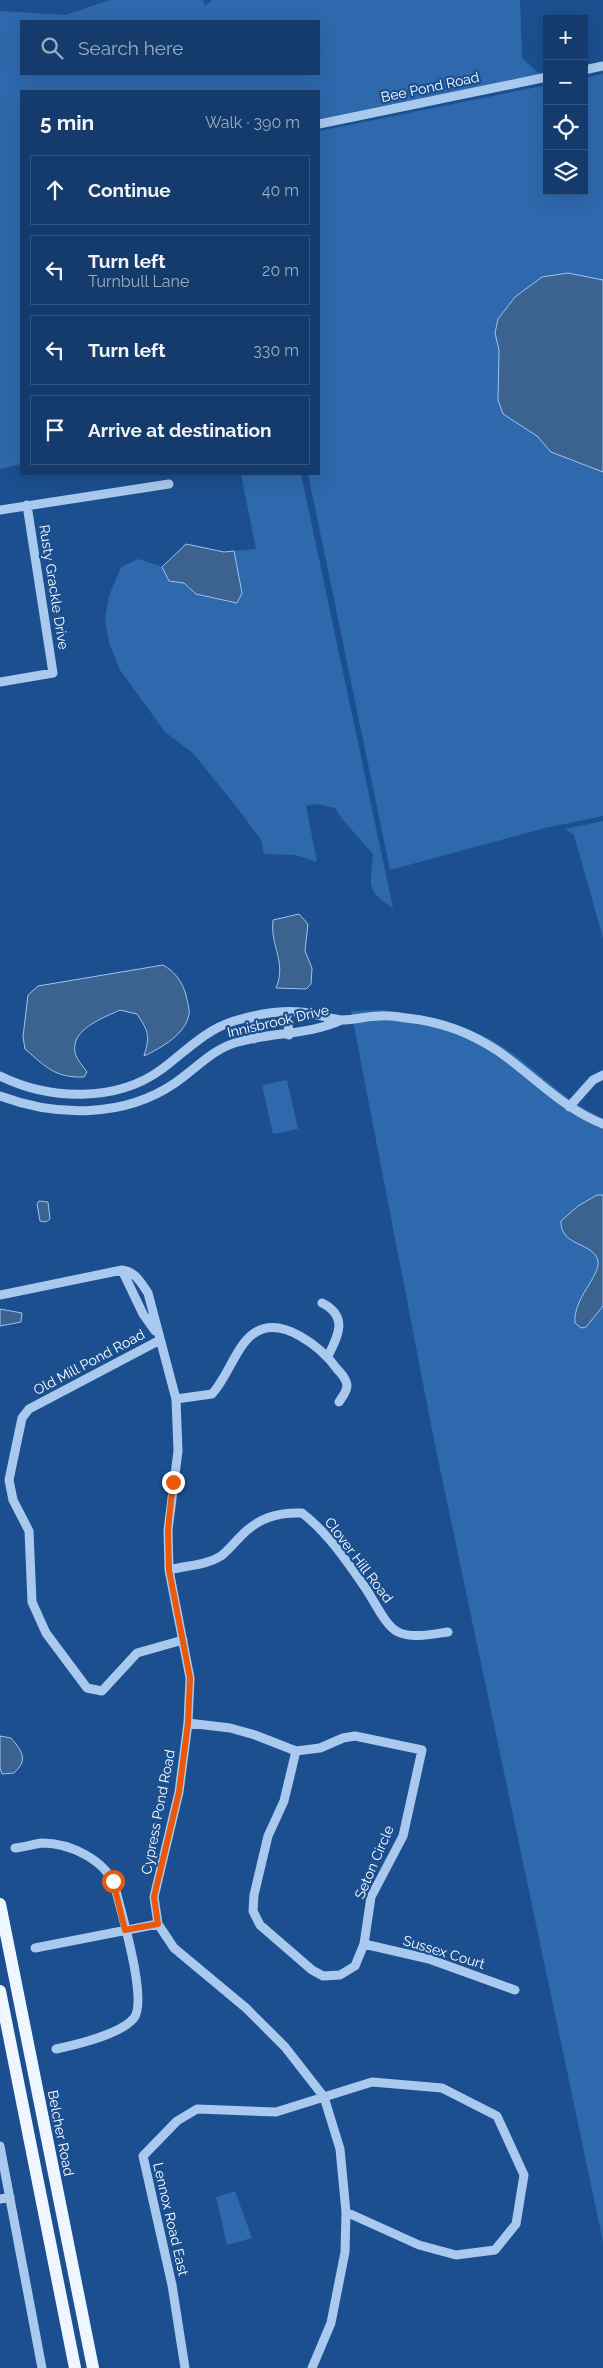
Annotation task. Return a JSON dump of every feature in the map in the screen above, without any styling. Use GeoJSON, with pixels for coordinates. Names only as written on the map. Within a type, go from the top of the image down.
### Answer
{"type":"FeatureCollection","features":[{"type":"Feature","properties":{"kind":"main road","name":"Belcher Road"},"geometry":{"type":"LineString","coordinates":[[0,1904],[93,2368]]}},
{"type":"Feature","properties":{"kind":"main road"},"geometry":{"type":"LineString","coordinates":[[0,1991],[75,2368]]}},
{"type":"Feature","properties":{"kind":"street"},"geometry":{"type":"LineString","coordinates":[[588,69],[603,66]]}},
{"type":"Feature","properties":{"kind":"street","name":"Bee Pond Road"},"geometry":{"type":"LineString","coordinates":[[320,124],[543,78]]}},
{"type":"Feature","properties":{"kind":"street"},"geometry":{"type":"LineString","coordinates":[[0,510],[169,484]]}},
{"type":"Feature","properties":{"kind":"street","name":"Rusty Grackle Drive"},"geometry":{"type":"LineString","coordinates":[[0,682],[53,673],[27,506]]}},
{"type":"Feature","properties":{"kind":"street"},"geometry":{"type":"LineString","coordinates":[[287,1012],[289,1035]]}},
{"type":"Feature","properties":{"kind":"street","name":"Innisbrook Drive"},"geometry":{"type":"LineString","coordinates":[[0,1076],[18,1085],[44,1092],[71,1095],[102,1092],[130,1085],[161,1070],[209,1031],[234,1021],[287,1012],[300,1012],[342,1020],[380,1016],[438,1023],[479,1040],[498,1051],[570,1107],[603,1124]]}},
{"type":"Feature","properties":{"kind":"street"},"geometry":{"type":"LineString","coordinates":[[251,1017],[254,1039]]}},
{"type":"Feature","properties":{"kind":"street","name":"Innisbrook Drive"},"geometry":{"type":"LineString","coordinates":[[0,1096],[23,1105],[63,1111],[91,1111],[124,1106],[175,1083],[214,1051],[238,1042],[289,1035],[326,1027],[342,1020]]}},
{"type":"Feature","properties":{"kind":"street"},"geometry":{"type":"LineString","coordinates":[[570,1107],[593,1080],[603,1075]]}},
{"type":"Feature","properties":{"kind":"street","name":"Cypress Pond Road"},"geometry":{"type":"LineString","coordinates":[[0,1295],[126,1270],[143,1314],[160,1340],[176,1400],[178,1452],[168,1530],[169,1570],[190,1678],[188,1723],[179,1792],[154,1897],[158,1924],[174,1948],[246,2008],[285,2047],[324,2097],[340,2149],[346,2212],[345,2252],[331,2323],[312,2368]]}},
{"type":"Feature","properties":{"kind":"street"},"geometry":{"type":"LineString","coordinates":[[322,1303],[332,1310],[339,1322],[338,1335],[328,1356]]}},
{"type":"Feature","properties":{"kind":"street"},"geometry":{"type":"LineString","coordinates":[[176,1400],[212,1394],[246,1341],[255,1333],[267,1328],[282,1329],[304,1339],[328,1356],[347,1386],[339,1402]]}},
{"type":"Feature","properties":{"kind":"street","name":"Old Mill Pond Road"},"geometry":{"type":"LineString","coordinates":[[160,1340],[29,1409],[22,1418],[9,1480],[13,1500],[29,1532],[32,1602],[46,1633],[87,1688],[102,1691],[137,1653],[184,1640]]}},
{"type":"Feature","properties":{"kind":"street","name":"Clover Hill Road"},"geometry":{"type":"LineString","coordinates":[[169,1570],[206,1563],[221,1556],[251,1525],[261,1520],[276,1514],[302,1513],[319,1526],[364,1586],[392,1628],[399,1633],[415,1636],[448,1632]]}},
{"type":"Feature","properties":{"kind":"street"},"geometry":{"type":"LineString","coordinates":[[188,1723],[230,1728],[255,1735],[296,1751]]}},
{"type":"Feature","properties":{"kind":"street","name":"Seton Circle"},"geometry":{"type":"LineString","coordinates":[[355,1736],[422,1750],[403,1836],[371,1897],[364,1944],[355,1966],[340,1976],[323,1976],[312,1970],[260,1925],[255,1918],[253,1910],[254,1895],[266,1844],[284,1801],[296,1751],[320,1748],[343,1738],[355,1736]]}},
{"type":"Feature","properties":{"kind":"street"},"geometry":{"type":"LineString","coordinates":[[16,1848],[41,1843],[57,1844],[98,1862],[113,1881],[139,1994],[138,2009],[134,2018],[93,2041],[56,2049]]}},
{"type":"Feature","properties":{"kind":"street"},"geometry":{"type":"LineString","coordinates":[[35,1948],[158,1924]]}},
{"type":"Feature","properties":{"kind":"street","name":"Sussex Court"},"geometry":{"type":"LineString","coordinates":[[364,1944],[429,1958],[515,1990]]}},
{"type":"Feature","properties":{"kind":"street"},"geometry":{"type":"LineString","coordinates":[[324,2097],[372,2082],[442,2088],[496,2116],[524,2175],[516,2224],[495,2250],[456,2256],[419,2245],[346,2212]]}},
{"type":"Feature","properties":{"kind":"street","name":"Lennox Road East"},"geometry":{"type":"LineString","coordinates":[[185,2368],[172,2285],[143,2156],[178,2121],[197,2109],[276,2112],[324,2097]]}},
{"type":"Feature","properties":{"kind":"street"},"geometry":{"type":"LineString","coordinates":[[0,2146],[42,2368]]}},
{"type":"Feature","properties":{"kind":"street"},"geometry":{"type":"LineString","coordinates":[[0,2200],[10,2197]]}},
{"type":"Feature","properties":{"kind":"shaded area"},"geometry":{"type":"Polygon","coordinates":[[[110,0],[203,0],[205,6],[212,0],[520,0],[522,58],[540,74],[320,119],[320,90],[20,90],[20,464],[0,469],[0,11],[66,15],[110,0]]]}},
{"type":"Feature","properties":{"kind":"shaded area"},"geometry":{"type":"Polygon","coordinates":[[[603,74],[603,816],[545,828],[390,870],[308,475],[320,475],[320,131],[543,86],[543,195],[588,195],[588,77],[603,74]]]}},
{"type":"Feature","properties":{"kind":"shaded area"},"geometry":{"type":"Polygon","coordinates":[[[568,273],[603,280],[603,472],[551,452],[537,436],[503,414],[498,400],[499,350],[495,333],[498,319],[515,297],[542,277],[568,273]]]}},
{"type":"Feature","properties":{"kind":"shaded area"},"geometry":{"type":"Polygon","coordinates":[[[241,475],[301,475],[393,908],[377,896],[371,886],[373,854],[335,808],[316,804],[306,806],[317,862],[295,855],[264,854],[261,840],[193,753],[165,732],[120,670],[109,643],[105,619],[109,596],[121,567],[138,559],[163,567],[169,581],[184,583],[196,594],[242,593],[234,551],[256,549],[241,475]]]}},
{"type":"Feature","properties":{"kind":"shaded area"},"geometry":{"type":"Polygon","coordinates":[[[186,544],[224,552],[234,551],[242,593],[237,603],[196,594],[184,583],[169,581],[162,567],[186,544]]]}},
{"type":"Feature","properties":{"kind":"shaded area"},"geometry":{"type":"Polygon","coordinates":[[[603,821],[603,938],[574,835],[565,829],[603,821]]]}},
{"type":"Feature","properties":{"kind":"shaded area"},"geometry":{"type":"Polygon","coordinates":[[[299,914],[308,924],[305,951],[312,968],[311,984],[306,989],[276,988],[280,970],[274,938],[273,920],[299,914]]]}},
{"type":"Feature","properties":{"kind":"shaded area"},"geometry":{"type":"Polygon","coordinates":[[[163,965],[180,981],[186,995],[189,1012],[187,1021],[178,1034],[158,1049],[144,1056],[148,1039],[144,1025],[137,1014],[120,1010],[90,1025],[78,1037],[75,1044],[75,1052],[78,1060],[87,1072],[84,1077],[66,1076],[51,1070],[25,1049],[23,1037],[28,995],[38,986],[163,965]]]}},
{"type":"Feature","properties":{"kind":"shaded area"},"geometry":{"type":"Polygon","coordinates":[[[380,1010],[434,1018],[468,1029],[485,1037],[516,1056],[579,1106],[603,1118],[603,2242],[434,1440],[351,1011],[380,1010]]]}},
{"type":"Feature","properties":{"kind":"shaded area"},"geometry":{"type":"Polygon","coordinates":[[[287,1080],[298,1129],[273,1134],[262,1085],[287,1080]]]}},
{"type":"Feature","properties":{"kind":"shaded area"},"geometry":{"type":"Polygon","coordinates":[[[597,1195],[603,1195],[603,1306],[586,1327],[581,1328],[575,1323],[575,1314],[595,1274],[598,1261],[590,1250],[566,1236],[562,1229],[561,1221],[578,1206],[597,1195]]]}},
{"type":"Feature","properties":{"kind":"shaded area"},"geometry":{"type":"Polygon","coordinates":[[[39,1201],[48,1202],[50,1219],[46,1222],[40,1221],[37,1204],[39,1201]]]}},
{"type":"Feature","properties":{"kind":"shaded area"},"geometry":{"type":"Polygon","coordinates":[[[0,1309],[22,1313],[21,1322],[0,1326],[0,1309]]]}},
{"type":"Feature","properties":{"kind":"shaded area"},"geometry":{"type":"Polygon","coordinates":[[[0,1736],[11,1738],[21,1752],[21,1764],[14,1773],[2,1774],[0,1768],[0,1736]]]}},
{"type":"Feature","properties":{"kind":"shaded area"},"geometry":{"type":"Polygon","coordinates":[[[235,2191],[252,2238],[227,2245],[216,2197],[235,2191]]]}},
{"type":"Feature","properties":{"kind":"route"},"geometry":{"type":"LineString","coordinates":[[113,1881],[125,1930],[158,1924],[154,1897],[179,1792],[188,1723],[190,1678],[169,1570],[168,1530],[173,1482]]}}]}
